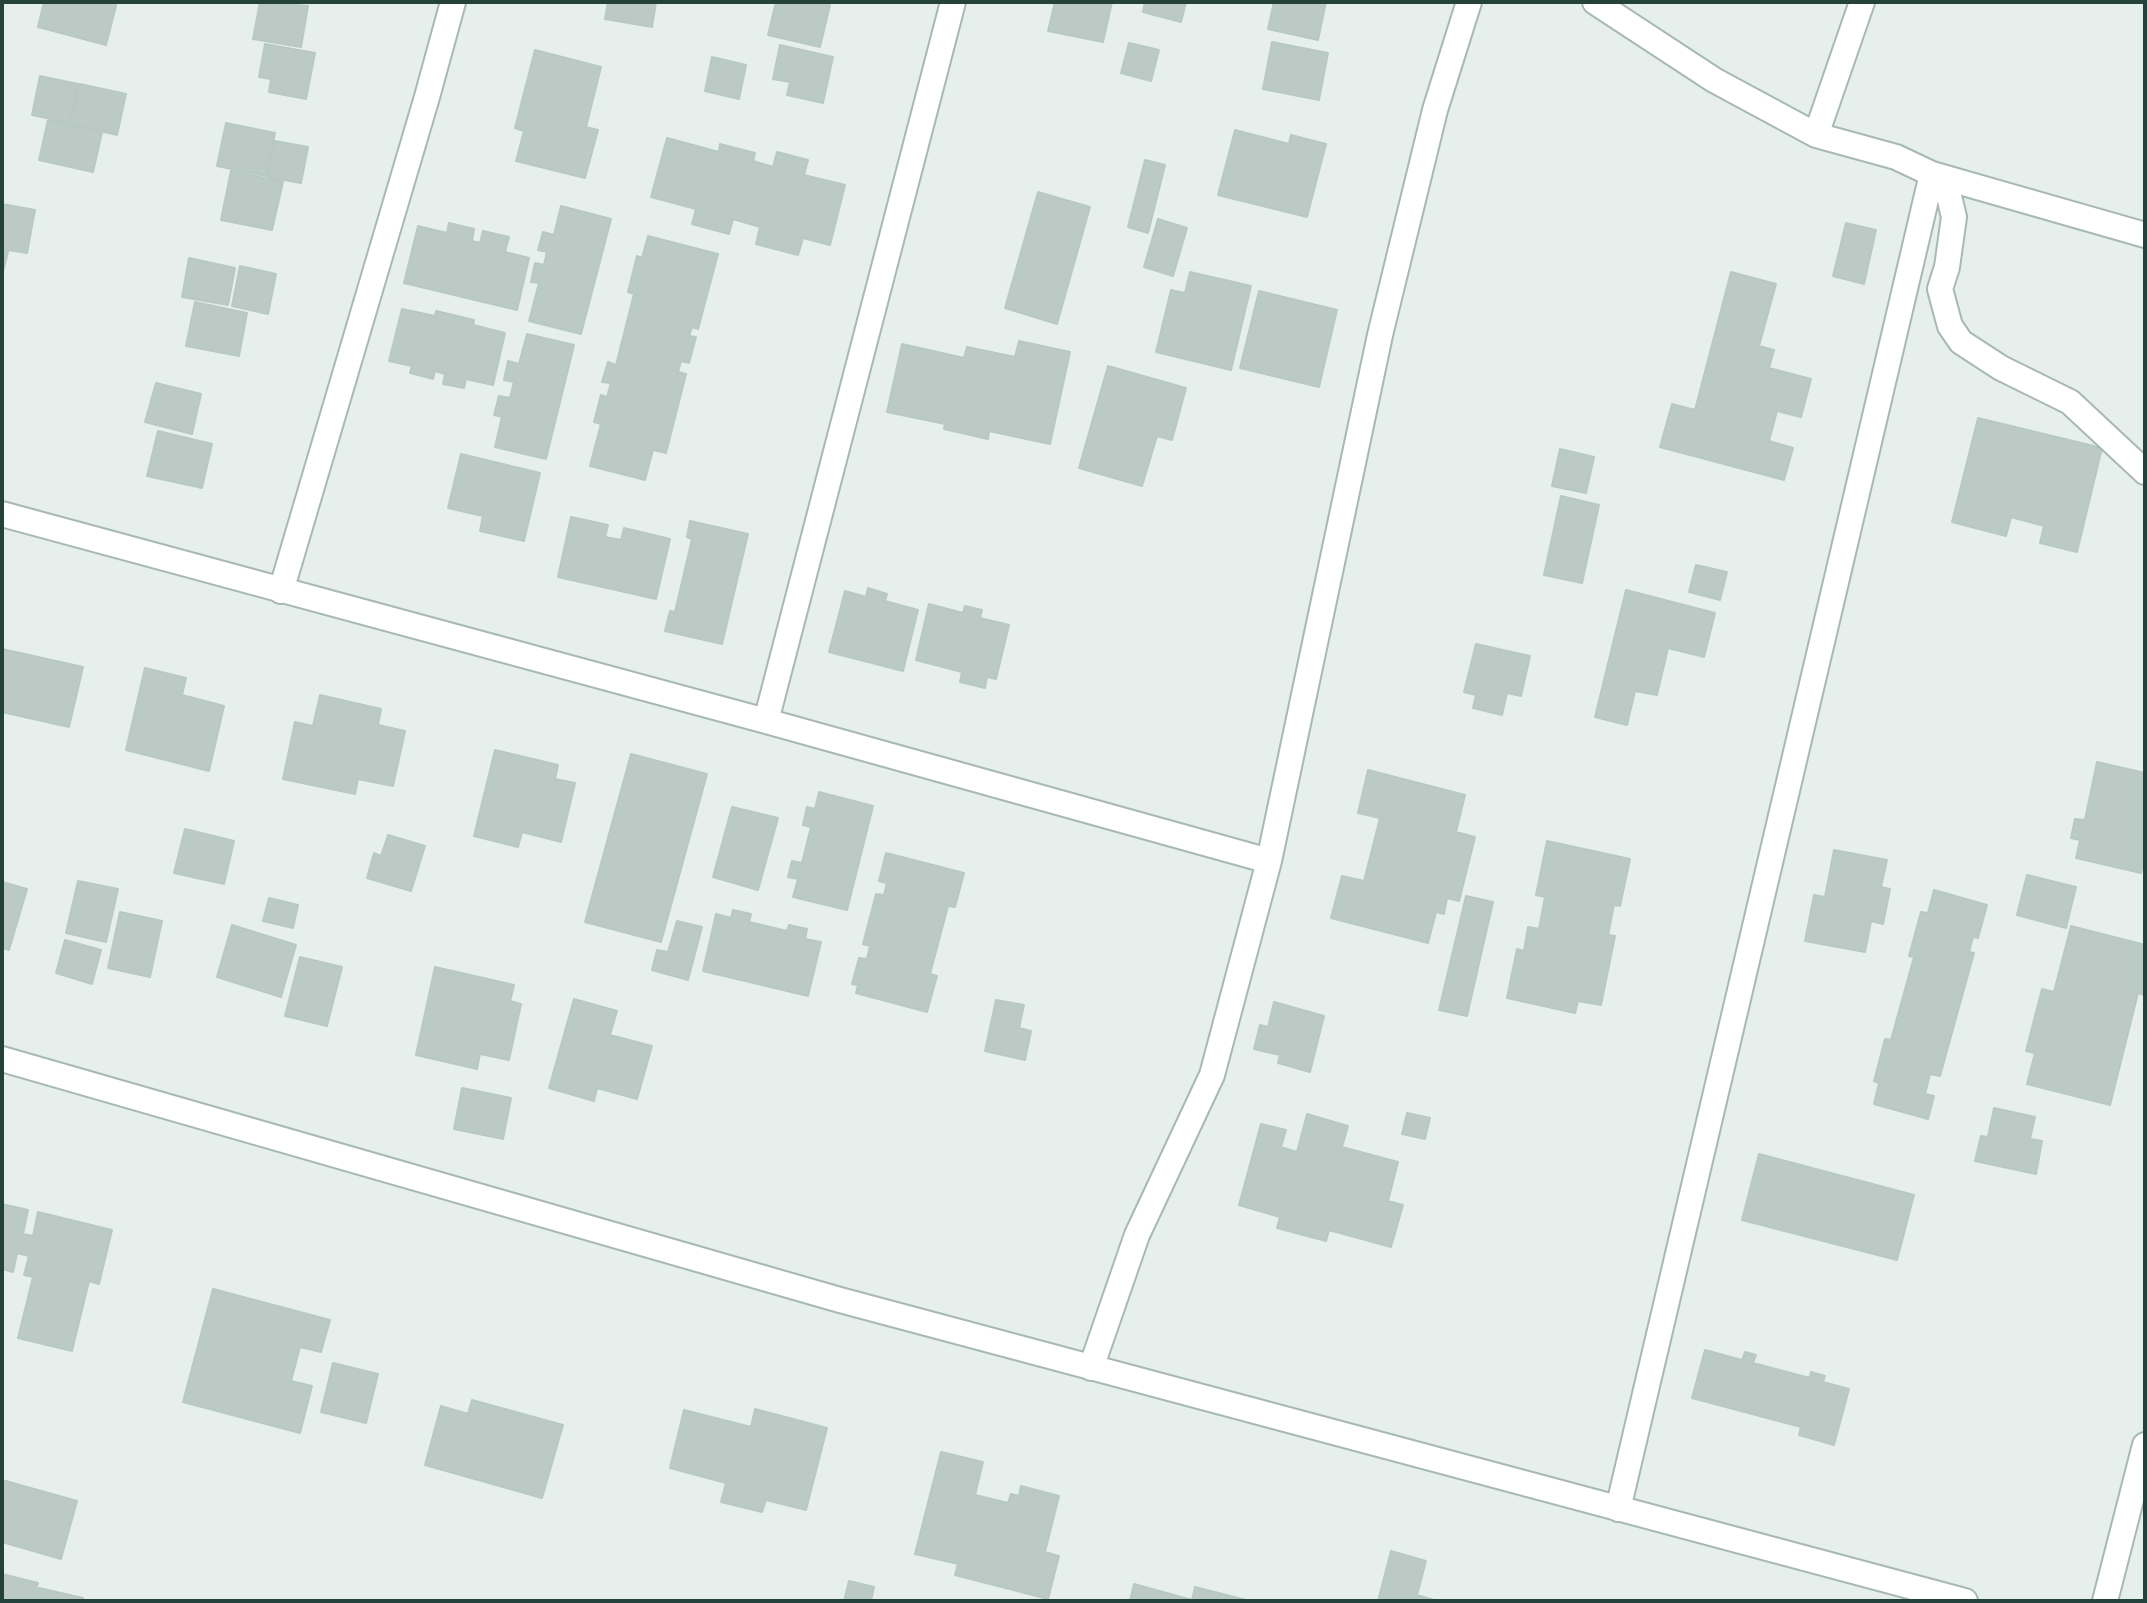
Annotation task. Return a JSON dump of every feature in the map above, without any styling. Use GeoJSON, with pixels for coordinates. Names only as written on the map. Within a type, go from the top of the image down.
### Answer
{"type":"FeatureCollection","features":[{"type":"Feature","properties":{"kind":"street"},"geometry":{"type":"LineString","coordinates":[[281,591],[453,2]]}},
{"type":"Feature","properties":{"kind":"street"},"geometry":{"type":"LineString","coordinates":[[766,721],[953,2]]}},
{"type":"Feature","properties":{"kind":"street"},"geometry":{"type":"LineString","coordinates":[[1091,1368],[1137,1235],[1212,1075],[1269,861],[1380,335],[1435,110],[1469,2]]}},
{"type":"Feature","properties":{"kind":"street"},"geometry":{"type":"LineString","coordinates":[[1595,2],[1714,80],[1816,135],[1896,157],[1932,174],[2145,235]]}},
{"type":"Feature","properties":{"kind":"street"},"geometry":{"type":"LineString","coordinates":[[1816,135],[1862,2]]}},
{"type":"Feature","properties":{"kind":"street"},"geometry":{"type":"LineString","coordinates":[[1932,174],[1948,192],[1954,217],[1947,267],[1940,289],[1950,326],[1961,342],[2001,368],[2070,402],[2145,472]]}},
{"type":"Feature","properties":{"kind":"street"},"geometry":{"type":"LineString","coordinates":[[1618,1509],[1932,174]]}},
{"type":"Feature","properties":{"kind":"street"},"geometry":{"type":"LineString","coordinates":[[2,514],[1269,861]]}},
{"type":"Feature","properties":{"kind":"street"},"geometry":{"type":"LineString","coordinates":[[2,1059],[840,1300],[1965,1601]]}},
{"type":"Feature","properties":{"kind":"street"},"geometry":{"type":"LineString","coordinates":[[2105,1601],[2145,1445]]}},
{"type":"Feature","properties":{"kind":"building"},"geometry":{"type":"Polygon","coordinates":[[[44,2],[117,2],[106,45],[38,27],[44,2]]]}},
{"type":"Feature","properties":{"kind":"building"},"geometry":{"type":"Polygon","coordinates":[[[260,2],[308,6],[301,47],[253,39],[260,2]]]}},
{"type":"Feature","properties":{"kind":"building"},"geometry":{"type":"Polygon","coordinates":[[[608,2],[656,2],[652,27],[605,19],[608,2]]]}},
{"type":"Feature","properties":{"kind":"building"},"geometry":{"type":"Polygon","coordinates":[[[776,2],[830,5],[820,47],[768,35],[776,2]]]}},
{"type":"Feature","properties":{"kind":"building"},"geometry":{"type":"Polygon","coordinates":[[[1055,2],[1112,2],[1103,42],[1048,31],[1055,2]]]}},
{"type":"Feature","properties":{"kind":"building"},"geometry":{"type":"Polygon","coordinates":[[[1145,2],[1186,2],[1181,22],[1143,12],[1145,2]]]}},
{"type":"Feature","properties":{"kind":"building"},"geometry":{"type":"Polygon","coordinates":[[[1274,2],[1326,2],[1318,40],[1268,29],[1274,2]]]}},
{"type":"Feature","properties":{"kind":"building"},"geometry":{"type":"Polygon","coordinates":[[[1272,42],[1328,53],[1319,100],[1263,89],[1272,42]]]}},
{"type":"Feature","properties":{"kind":"building"},"geometry":{"type":"Polygon","coordinates":[[[1129,43],[1159,50],[1151,81],[1121,73],[1129,43]]]}},
{"type":"Feature","properties":{"kind":"building"},"geometry":{"type":"Polygon","coordinates":[[[265,44],[315,53],[306,99],[269,92],[271,79],[259,77],[265,44]]]}},
{"type":"Feature","properties":{"kind":"building"},"geometry":{"type":"Polygon","coordinates":[[[780,45],[833,57],[823,103],[787,95],[790,82],[773,79],[780,45]]]}},
{"type":"Feature","properties":{"kind":"building"},"geometry":{"type":"Polygon","coordinates":[[[535,50],[601,67],[586,127],[598,130],[585,178],[516,161],[524,131],[515,128],[535,50]]]}},
{"type":"Feature","properties":{"kind":"building"},"geometry":{"type":"Polygon","coordinates":[[[712,57],[746,65],[739,99],[705,91],[712,57]]]}},
{"type":"Feature","properties":{"kind":"building"},"geometry":{"type":"Polygon","coordinates":[[[40,76],[78,84],[70,123],[32,115],[40,76]]]}},
{"type":"Feature","properties":{"kind":"building"},"geometry":{"type":"Polygon","coordinates":[[[80,84],[126,94],[117,135],[70,124],[80,84]]]}},
{"type":"Feature","properties":{"kind":"building"},"geometry":{"type":"Polygon","coordinates":[[[48,120],[102,132],[93,172],[39,160],[48,120]]]}},
{"type":"Feature","properties":{"kind":"building"},"geometry":{"type":"Polygon","coordinates":[[[226,123],[275,133],[266,176],[217,166],[226,123]]]}},
{"type":"Feature","properties":{"kind":"building"},"geometry":{"type":"Polygon","coordinates":[[[1235,130],[1289,144],[1291,135],[1326,144],[1307,217],[1218,195],[1235,130]]]}},
{"type":"Feature","properties":{"kind":"building"},"geometry":{"type":"Polygon","coordinates":[[[667,138],[719,152],[720,144],[755,153],[753,161],[773,167],[777,152],[808,160],[804,175],[845,185],[830,245],[803,238],[798,255],[756,244],[760,227],[733,219],[729,234],[692,224],[696,209],[651,197],[667,138]]]}},
{"type":"Feature","properties":{"kind":"building"},"geometry":{"type":"Polygon","coordinates":[[[275,141],[308,147],[301,183],[267,177],[275,141]]]}},
{"type":"Feature","properties":{"kind":"building"},"geometry":{"type":"Polygon","coordinates":[[[1145,160],[1165,165],[1148,233],[1128,227],[1145,160]]]}},
{"type":"Feature","properties":{"kind":"building"},"geometry":{"type":"Polygon","coordinates":[[[231,171],[283,182],[272,230],[221,220],[231,171]]]}},
{"type":"Feature","properties":{"kind":"building"},"geometry":{"type":"Polygon","coordinates":[[[1038,192],[1090,207],[1057,324],[1005,308],[1038,192]]]}},
{"type":"Feature","properties":{"kind":"building"},"geometry":{"type":"Polygon","coordinates":[[[2,204],[35,210],[27,253],[2,249],[2,204]]]}},
{"type":"Feature","properties":{"kind":"building"},"geometry":{"type":"Polygon","coordinates":[[[561,206],[611,219],[581,334],[529,321],[539,283],[531,282],[535,263],[544,265],[547,252],[538,250],[543,232],[554,235],[561,206]]]}},
{"type":"Feature","properties":{"kind":"building"},"geometry":{"type":"Polygon","coordinates":[[[1158,219],[1187,228],[1173,276],[1144,267],[1158,219]]]}},
{"type":"Feature","properties":{"kind":"building"},"geometry":{"type":"Polygon","coordinates":[[[449,223],[474,229],[472,241],[480,243],[483,231],[509,237],[505,252],[529,258],[517,310],[404,283],[418,226],[447,233],[449,223]]]}},
{"type":"Feature","properties":{"kind":"building"},"geometry":{"type":"Polygon","coordinates":[[[1846,223],[1876,230],[1864,284],[1833,276],[1846,223]]]}},
{"type":"Feature","properties":{"kind":"building"},"geometry":{"type":"Polygon","coordinates":[[[648,236],[718,254],[698,329],[692,327],[689,336],[696,337],[689,363],[681,361],[678,372],[686,374],[666,453],[653,450],[645,480],[590,466],[601,424],[594,422],[601,395],[607,397],[611,383],[602,382],[608,362],[616,365],[634,294],[628,292],[637,256],[642,258],[648,236]]]}},
{"type":"Feature","properties":{"kind":"building"},"geometry":{"type":"Polygon","coordinates":[[[2,251],[8,252],[2,275],[2,251]]]}},
{"type":"Feature","properties":{"kind":"building"},"geometry":{"type":"Polygon","coordinates":[[[189,258],[235,268],[228,305],[182,297],[189,258]]]}},
{"type":"Feature","properties":{"kind":"building"},"geometry":{"type":"Polygon","coordinates":[[[240,266],[276,274],[268,314],[232,306],[240,266]]]}},
{"type":"Feature","properties":{"kind":"building"},"geometry":{"type":"Polygon","coordinates":[[[1190,272],[1251,286],[1231,370],[1156,352],[1171,290],[1185,293],[1190,272]]]}},
{"type":"Feature","properties":{"kind":"building"},"geometry":{"type":"Polygon","coordinates":[[[1731,272],[1776,284],[1759,346],[1774,350],[1769,368],[1811,379],[1801,417],[1777,411],[1769,441],[1793,448],[1784,480],[1660,447],[1672,404],[1695,410],[1731,272]]]}},
{"type":"Feature","properties":{"kind":"building"},"geometry":{"type":"Polygon","coordinates":[[[1259,291],[1337,310],[1319,387],[1240,368],[1259,291]]]}},
{"type":"Feature","properties":{"kind":"building"},"geometry":{"type":"Polygon","coordinates":[[[195,302],[247,313],[239,356],[186,346],[195,302]]]}},
{"type":"Feature","properties":{"kind":"building"},"geometry":{"type":"Polygon","coordinates":[[[402,309],[435,316],[436,311],[474,320],[473,325],[505,333],[493,385],[466,379],[464,388],[443,384],[445,374],[435,371],[433,379],[410,373],[412,366],[389,361],[402,309]]]}},
{"type":"Feature","properties":{"kind":"building"},"geometry":{"type":"Polygon","coordinates":[[[527,334],[574,345],[546,459],[495,447],[502,417],[494,415],[499,396],[510,398],[514,382],[504,380],[508,361],[519,364],[527,334]]]}},
{"type":"Feature","properties":{"kind":"building"},"geometry":{"type":"Polygon","coordinates":[[[1019,341],[1070,352],[1050,444],[989,431],[988,439],[944,429],[945,424],[887,412],[902,344],[964,358],[967,347],[1015,357],[1019,341]]]}},
{"type":"Feature","properties":{"kind":"building"},"geometry":{"type":"Polygon","coordinates":[[[1108,366],[1186,388],[1172,440],[1157,436],[1142,486],[1079,468],[1108,366]]]}},
{"type":"Feature","properties":{"kind":"building"},"geometry":{"type":"Polygon","coordinates":[[[156,383],[201,394],[192,434],[145,422],[156,383]]]}},
{"type":"Feature","properties":{"kind":"building"},"geometry":{"type":"Polygon","coordinates":[[[1978,418],[2102,448],[2077,552],[2040,543],[2044,526],[2011,517],[2006,536],[1952,522],[1978,418]]]}},
{"type":"Feature","properties":{"kind":"building"},"geometry":{"type":"Polygon","coordinates":[[[158,431],[212,444],[202,488],[147,476],[158,431]]]}},
{"type":"Feature","properties":{"kind":"building"},"geometry":{"type":"Polygon","coordinates":[[[1560,449],[1594,457],[1586,493],[1552,486],[1560,449]]]}},
{"type":"Feature","properties":{"kind":"building"},"geometry":{"type":"Polygon","coordinates":[[[461,454],[540,473],[524,541],[480,531],[483,516],[448,508],[461,454]]]}},
{"type":"Feature","properties":{"kind":"building"},"geometry":{"type":"Polygon","coordinates":[[[1561,496],[1599,505],[1582,583],[1544,575],[1561,496]]]}},
{"type":"Feature","properties":{"kind":"building"},"geometry":{"type":"Polygon","coordinates":[[[571,517],[608,525],[605,537],[621,540],[624,528],[670,539],[656,599],[558,577],[571,517]]]}},
{"type":"Feature","properties":{"kind":"building"},"geometry":{"type":"Polygon","coordinates":[[[690,521],[748,534],[722,644],[665,631],[670,611],[675,612],[692,539],[687,537],[690,521]]]}},
{"type":"Feature","properties":{"kind":"building"},"geometry":{"type":"Polygon","coordinates":[[[1696,565],[1727,572],[1720,600],[1689,592],[1696,565]]]}},
{"type":"Feature","properties":{"kind":"building"},"geometry":{"type":"Polygon","coordinates":[[[868,588],[887,594],[885,601],[918,610],[903,671],[829,652],[845,591],[866,597],[868,588]]]}},
{"type":"Feature","properties":{"kind":"building"},"geometry":{"type":"Polygon","coordinates":[[[1626,590],[1715,613],[1704,657],[1668,648],[1657,695],[1635,691],[1627,725],[1595,717],[1626,590]]]}},
{"type":"Feature","properties":{"kind":"building"},"geometry":{"type":"Polygon","coordinates":[[[929,604],[963,613],[965,606],[982,610],[980,618],[1009,625],[996,679],[987,677],[985,688],[960,682],[962,672],[916,660],[929,604]]]}},
{"type":"Feature","properties":{"kind":"building"},"geometry":{"type":"Polygon","coordinates":[[[1476,644],[1530,656],[1521,696],[1507,693],[1502,715],[1473,708],[1476,695],[1464,692],[1476,644]]]}},
{"type":"Feature","properties":{"kind":"building"},"geometry":{"type":"Polygon","coordinates":[[[2,649],[83,667],[69,727],[2,712],[2,649]]]}},
{"type":"Feature","properties":{"kind":"building"},"geometry":{"type":"Polygon","coordinates":[[[145,668],[186,678],[182,695],[224,706],[209,771],[126,750],[145,668]]]}},
{"type":"Feature","properties":{"kind":"building"},"geometry":{"type":"Polygon","coordinates":[[[320,695],[381,709],[378,725],[405,731],[393,786],[358,779],[355,794],[283,779],[295,722],[313,726],[320,695]]]}},
{"type":"Feature","properties":{"kind":"building"},"geometry":{"type":"Polygon","coordinates":[[[495,750],[558,765],[555,779],[575,783],[561,842],[522,832],[518,847],[474,836],[495,750]]]}},
{"type":"Feature","properties":{"kind":"building"},"geometry":{"type":"Polygon","coordinates":[[[631,754],[707,774],[661,942],[585,922],[631,754]]]}},
{"type":"Feature","properties":{"kind":"building"},"geometry":{"type":"Polygon","coordinates":[[[2097,762],[2145,773],[2145,855],[2141,873],[2076,858],[2080,840],[2071,838],[2075,819],[2085,820],[2097,762]]]}},
{"type":"Feature","properties":{"kind":"building"},"geometry":{"type":"Polygon","coordinates":[[[1368,770],[1465,795],[1456,832],[1475,837],[1459,901],[1447,898],[1444,914],[1436,912],[1428,943],[1331,918],[1342,876],[1364,881],[1380,818],[1358,813],[1368,770]]]}},
{"type":"Feature","properties":{"kind":"building"},"geometry":{"type":"Polygon","coordinates":[[[819,792],[873,806],[847,910],[793,897],[798,879],[788,877],[792,861],[802,863],[811,827],[803,825],[807,807],[815,809],[819,792]]]}},
{"type":"Feature","properties":{"kind":"building"},"geometry":{"type":"Polygon","coordinates":[[[732,807],[778,818],[758,890],[713,877],[732,807]]]}},
{"type":"Feature","properties":{"kind":"building"},"geometry":{"type":"Polygon","coordinates":[[[185,829],[234,841],[224,884],[174,873],[185,829]]]}},
{"type":"Feature","properties":{"kind":"building"},"geometry":{"type":"Polygon","coordinates":[[[388,835],[425,846],[411,891],[367,878],[374,853],[381,856],[388,835]]]}},
{"type":"Feature","properties":{"kind":"building"},"geometry":{"type":"Polygon","coordinates":[[[1547,841],[1630,859],[1620,906],[1614,905],[1608,935],[1615,936],[1601,1005],[1578,1001],[1575,1013],[1507,998],[1517,949],[1524,951],[1528,927],[1539,929],[1545,897],[1536,895],[1547,841]]]}},
{"type":"Feature","properties":{"kind":"building"},"geometry":{"type":"Polygon","coordinates":[[[1834,850],[1887,860],[1881,887],[1890,889],[1883,924],[1871,921],[1865,952],[1805,941],[1814,895],[1825,897],[1834,850]]]}},
{"type":"Feature","properties":{"kind":"building"},"geometry":{"type":"Polygon","coordinates":[[[886,853],[964,873],[955,907],[948,906],[930,974],[937,976],[927,1012],[856,993],[858,985],[852,984],[859,958],[867,959],[870,946],[863,944],[876,894],[884,895],[887,883],[879,881],[886,853]]]}},
{"type":"Feature","properties":{"kind":"building"},"geometry":{"type":"Polygon","coordinates":[[[2027,875],[2076,887],[2066,928],[2017,915],[2027,875]]]}},
{"type":"Feature","properties":{"kind":"building"},"geometry":{"type":"Polygon","coordinates":[[[78,881],[118,889],[106,942],[66,933],[78,881]]]}},
{"type":"Feature","properties":{"kind":"building"},"geometry":{"type":"Polygon","coordinates":[[[2,882],[27,889],[9,950],[2,948],[2,882]]]}},
{"type":"Feature","properties":{"kind":"building"},"geometry":{"type":"Polygon","coordinates":[[[1934,890],[1987,905],[1978,938],[1973,937],[1969,952],[1974,953],[1940,1076],[1930,1074],[1925,1094],[1934,1096],[1928,1119],[1874,1104],[1879,1083],[1874,1081],[1885,1039],[1891,1040],[1914,957],[1909,956],[1921,912],[1928,913],[1934,890]]]}},
{"type":"Feature","properties":{"kind":"building"},"geometry":{"type":"Polygon","coordinates":[[[1466,896],[1493,902],[1467,1016],[1439,1010],[1466,896]]]}},
{"type":"Feature","properties":{"kind":"building"},"geometry":{"type":"Polygon","coordinates":[[[269,898],[298,905],[293,928],[263,921],[269,898]]]}},
{"type":"Feature","properties":{"kind":"building"},"geometry":{"type":"Polygon","coordinates":[[[733,910],[751,914],[749,922],[787,931],[789,925],[807,929],[805,939],[821,942],[808,996],[703,971],[716,914],[731,918],[733,910]]]}},
{"type":"Feature","properties":{"kind":"building"},"geometry":{"type":"Polygon","coordinates":[[[120,912],[162,921],[150,977],[108,968],[120,912]]]}},
{"type":"Feature","properties":{"kind":"building"},"geometry":{"type":"Polygon","coordinates":[[[677,921],[702,927],[688,980],[652,970],[657,950],[668,952],[677,921]]]}},
{"type":"Feature","properties":{"kind":"building"},"geometry":{"type":"Polygon","coordinates":[[[232,925],[296,945],[281,997],[217,977],[232,925]]]}},
{"type":"Feature","properties":{"kind":"building"},"geometry":{"type":"Polygon","coordinates":[[[2071,926],[2145,945],[2145,995],[2138,993],[2110,1105],[2027,1084],[2035,1053],[2026,1051],[2042,989],[2054,992],[2071,926]]]}},
{"type":"Feature","properties":{"kind":"building"},"geometry":{"type":"Polygon","coordinates":[[[65,940],[101,950],[92,984],[56,973],[65,940]]]}},
{"type":"Feature","properties":{"kind":"building"},"geometry":{"type":"Polygon","coordinates":[[[300,957],[342,967],[327,1026],[285,1016],[300,957]]]}},
{"type":"Feature","properties":{"kind":"building"},"geometry":{"type":"Polygon","coordinates":[[[435,967],[514,985],[510,1001],[521,1004],[509,1060],[480,1054],[477,1069],[416,1055],[435,967]]]}},
{"type":"Feature","properties":{"kind":"building"},"geometry":{"type":"Polygon","coordinates":[[[574,999],[617,1011],[610,1035],[652,1046],[637,1099],[597,1088],[594,1101],[549,1088],[574,999]]]}},
{"type":"Feature","properties":{"kind":"building"},"geometry":{"type":"Polygon","coordinates":[[[996,1000],[1024,1005],[1019,1028],[1031,1031],[1025,1060],[985,1051],[996,1000]]]}},
{"type":"Feature","properties":{"kind":"building"},"geometry":{"type":"Polygon","coordinates":[[[1274,1002],[1324,1016],[1310,1072],[1278,1063],[1280,1055],[1254,1049],[1260,1025],[1268,1027],[1274,1002]]]}},
{"type":"Feature","properties":{"kind":"building"},"geometry":{"type":"Polygon","coordinates":[[[462,1088],[511,1098],[503,1139],[454,1129],[462,1088]]]}},
{"type":"Feature","properties":{"kind":"building"},"geometry":{"type":"Polygon","coordinates":[[[1994,1108],[2035,1117],[2030,1139],[2042,1141],[2036,1174],[1975,1161],[1981,1136],[1988,1137],[1994,1108]]]}},
{"type":"Feature","properties":{"kind":"building"},"geometry":{"type":"Polygon","coordinates":[[[1407,1113],[1430,1118],[1425,1139],[1402,1134],[1407,1113]]]}},
{"type":"Feature","properties":{"kind":"building"},"geometry":{"type":"Polygon","coordinates":[[[1307,1114],[1348,1126],[1342,1147],[1398,1162],[1388,1201],[1403,1205],[1391,1247],[1329,1230],[1326,1241],[1277,1228],[1280,1217],[1239,1205],[1261,1124],[1286,1130],[1281,1147],[1297,1152],[1307,1114]]]}},
{"type":"Feature","properties":{"kind":"building"},"geometry":{"type":"Polygon","coordinates":[[[1759,1154],[1914,1195],[1897,1260],[1742,1220],[1759,1154]]]}},
{"type":"Feature","properties":{"kind":"building"},"geometry":{"type":"Polygon","coordinates":[[[2,1204],[28,1210],[23,1234],[33,1236],[38,1212],[112,1230],[99,1284],[89,1281],[72,1351],[18,1338],[33,1277],[24,1275],[29,1256],[17,1253],[13,1272],[2,1269],[2,1204]]]}},
{"type":"Feature","properties":{"kind":"building"},"geometry":{"type":"Polygon","coordinates":[[[213,1289],[330,1320],[321,1352],[300,1347],[291,1381],[312,1386],[300,1433],[183,1402],[213,1289]]]}},
{"type":"Feature","properties":{"kind":"building"},"geometry":{"type":"Polygon","coordinates":[[[1705,1350],[1742,1360],[1745,1352],[1756,1355],[1753,1363],[1810,1378],[1811,1372],[1825,1376],[1823,1382],[1849,1389],[1834,1445],[1799,1435],[1801,1427],[1692,1398],[1705,1350]]]}},
{"type":"Feature","properties":{"kind":"building"},"geometry":{"type":"Polygon","coordinates":[[[333,1363],[378,1374],[366,1423],[321,1412],[333,1363]]]}},
{"type":"Feature","properties":{"kind":"building"},"geometry":{"type":"Polygon","coordinates":[[[472,1400],[563,1425],[542,1498],[425,1465],[441,1406],[468,1414],[472,1400]]]}},
{"type":"Feature","properties":{"kind":"building"},"geometry":{"type":"Polygon","coordinates":[[[755,1409],[827,1428],[806,1510],[766,1500],[762,1512],[721,1502],[726,1483],[670,1468],[684,1410],[751,1427],[755,1409]]]}},
{"type":"Feature","properties":{"kind":"building"},"geometry":{"type":"Polygon","coordinates":[[[941,1452],[983,1462],[975,1495],[1008,1503],[1011,1494],[1019,1496],[1021,1486],[1059,1496],[1045,1552],[1059,1556],[1048,1599],[955,1575],[958,1564],[915,1554],[941,1452]]]}},
{"type":"Feature","properties":{"kind":"building"},"geometry":{"type":"Polygon","coordinates":[[[2,1480],[77,1501],[61,1559],[2,1542],[2,1480]]]}},
{"type":"Feature","properties":{"kind":"building"},"geometry":{"type":"Polygon","coordinates":[[[1391,1551],[1426,1561],[1417,1595],[1437,1601],[1378,1601],[1391,1551]]]}},
{"type":"Feature","properties":{"kind":"building"},"geometry":{"type":"Polygon","coordinates":[[[2,1574],[38,1583],[33,1601],[2,1601],[2,1574]]]}},
{"type":"Feature","properties":{"kind":"building"},"geometry":{"type":"Polygon","coordinates":[[[849,1581],[874,1587],[871,1601],[844,1601],[849,1581]]]}},
{"type":"Feature","properties":{"kind":"building"},"geometry":{"type":"Polygon","coordinates":[[[1134,1584],[1192,1600],[1195,1587],[1250,1601],[1130,1601],[1134,1584]]]}},
{"type":"Feature","properties":{"kind":"building"},"geometry":{"type":"Polygon","coordinates":[[[39,1588],[83,1598],[83,1601],[35,1601],[39,1588]]]}}]}
